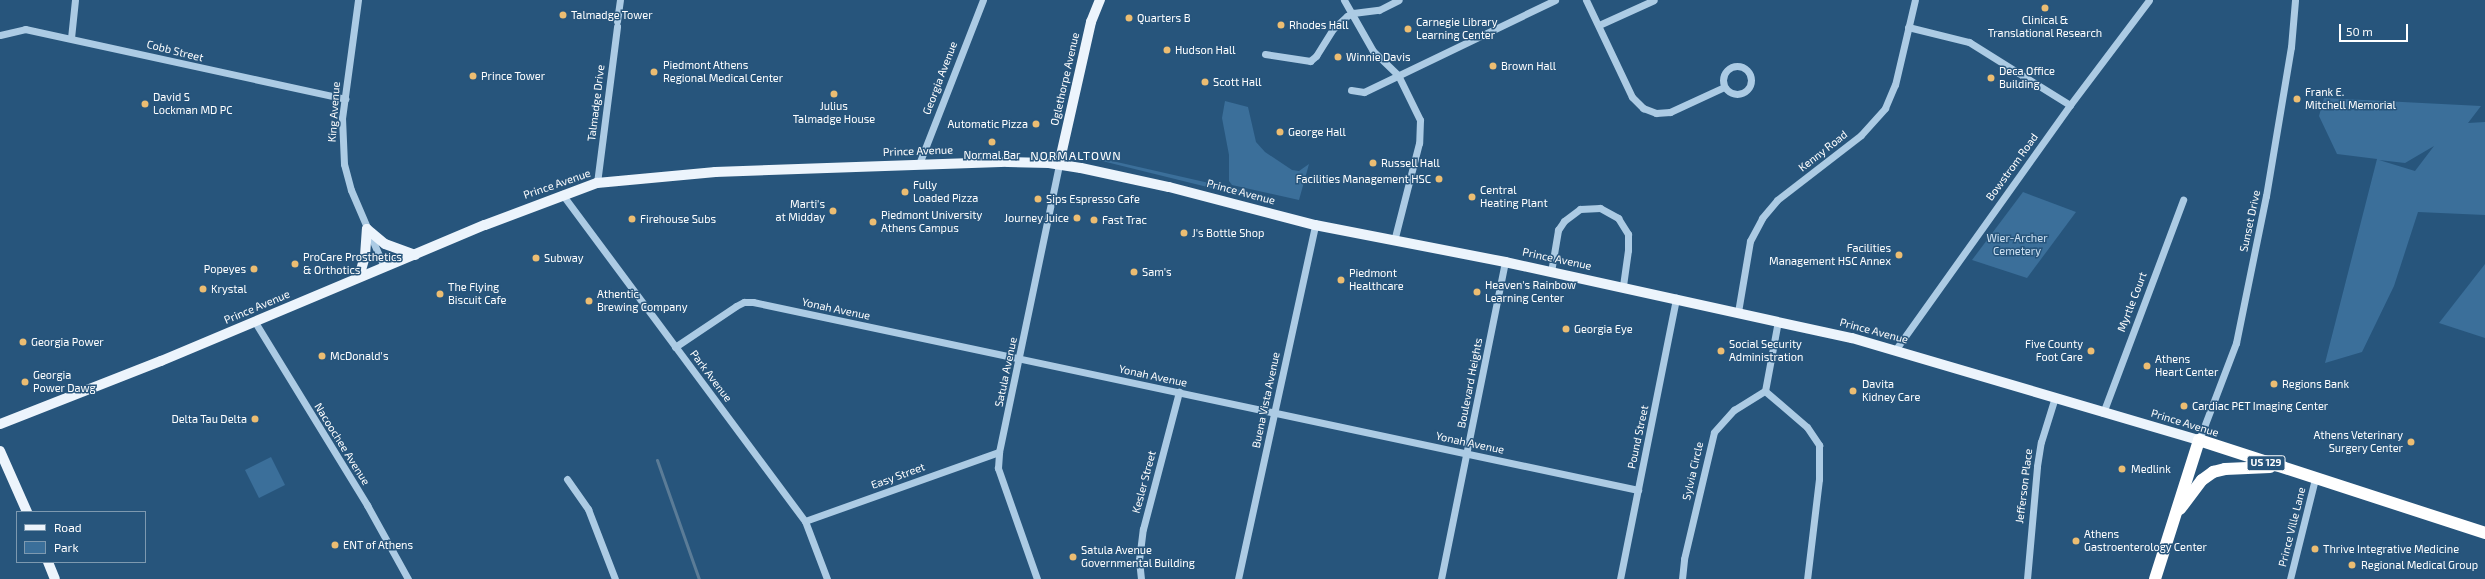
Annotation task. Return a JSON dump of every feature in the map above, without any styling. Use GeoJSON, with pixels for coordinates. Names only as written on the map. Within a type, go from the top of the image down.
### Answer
{"type":"FeatureCollection","features":[{"type":"Feature","properties":{"kind":"highway","name":"Prince Avenue"},"geometry":{"type":"LineString","coordinates":[[2198,440],[2315,480],[2485,533]]}},
{"type":"Feature","properties":{"kind":"highway"},"geometry":{"type":"LineString","coordinates":[[2155,579],[2198,440]]}},
{"type":"Feature","properties":{"kind":"highway"},"geometry":{"type":"LineString","coordinates":[[2173,518],[2202,480],[2213,472],[2225,469],[2277,467]]}},
{"type":"Feature","properties":{"kind":"main road","name":"Oglethorpe Avenue"},"geometry":{"type":"LineString","coordinates":[[1059,164],[1090,22],[1100,0]]}},
{"type":"Feature","properties":{"kind":"main road","name":"Prince Avenue"},"geometry":{"type":"LineString","coordinates":[[0,424],[255,322],[359,277],[562,194],[597,183],[715,172],[1008,162],[1059,164],[1169,187],[1315,225],[1505,262],[1778,321],[1896,349],[2103,413],[2198,440]]}},
{"type":"Feature","properties":{"kind":"main road"},"geometry":{"type":"LineString","coordinates":[[367,229],[385,244],[415,255]]}},
{"type":"Feature","properties":{"kind":"main road"},"geometry":{"type":"LineString","coordinates":[[359,277],[366,256],[367,229]]}},
{"type":"Feature","properties":{"kind":"main road"},"geometry":{"type":"LineString","coordinates":[[0,451],[27,511]]}},
{"type":"Feature","properties":{"kind":"main road"},"geometry":{"type":"LineString","coordinates":[[48,563],[55,579]]}},
{"type":"Feature","properties":{"kind":"street"},"geometry":{"type":"LineString","coordinates":[[71,38],[75,0]]}},
{"type":"Feature","properties":{"kind":"street","name":"King Avenue"},"geometry":{"type":"LineString","coordinates":[[358,0],[342,132],[344,164],[351,190],[384,267]]}},
{"type":"Feature","properties":{"kind":"street","name":"Talmadge Drive"},"geometry":{"type":"LineString","coordinates":[[597,183],[620,0]]}},
{"type":"Feature","properties":{"kind":"street","name":"Georgia Avenue"},"geometry":{"type":"LineString","coordinates":[[919,164],[983,0]]}},
{"type":"Feature","properties":{"kind":"street"},"geometry":{"type":"LineString","coordinates":[[1344,0],[1353,12],[1373,51],[1398,75],[1418,114],[1421,126],[1394,241]]}},
{"type":"Feature","properties":{"kind":"street"},"geometry":{"type":"LineString","coordinates":[[1265,54],[1310,61],[1316,56],[1333,29],[1353,12],[1370,12],[1399,0]]}},
{"type":"Feature","properties":{"kind":"street"},"geometry":{"type":"LineString","coordinates":[[1351,90],[1364,92],[1555,0]]}},
{"type":"Feature","properties":{"kind":"street"},"geometry":{"type":"LineString","coordinates":[[1586,0],[1615,62],[1637,104],[1656,113],[1677,110],[1724,87]]}},
{"type":"Feature","properties":{"kind":"street"},"geometry":{"type":"LineString","coordinates":[[1598,25],[1654,0]]}},
{"type":"Feature","properties":{"kind":"street","name":"Kenny Road"},"geometry":{"type":"LineString","coordinates":[[1738,312],[1750,241],[1759,224],[1778,200],[1861,135],[1882,113],[1896,85],[1915,0]]}},
{"type":"Feature","properties":{"kind":"street","name":"Bowstrom Road"},"geometry":{"type":"LineString","coordinates":[[1896,349],[2070,105],[2149,0]]}},
{"type":"Feature","properties":{"kind":"street","name":"Sunset Drive"},"geometry":{"type":"LineString","coordinates":[[2198,440],[2232,358],[2237,337],[2266,196],[2291,47],[2295,0]]}},
{"type":"Feature","properties":{"kind":"street"},"geometry":{"type":"LineString","coordinates":[[1908,27],[1968,42],[2070,105]]}},
{"type":"Feature","properties":{"kind":"street","name":"Cobb Street"},"geometry":{"type":"LineString","coordinates":[[0,35],[25,29],[71,38],[252,81],[345,99]]}},
{"type":"Feature","properties":{"kind":"street"},"geometry":{"type":"LineString","coordinates":[[1730,68],[1743,68],[1750,74],[1751,83],[1743,93],[1730,93],[1724,87],[1724,74],[1730,68]]}},
{"type":"Feature","properties":{"kind":"street","name":"Satula Avenue"},"geometry":{"type":"LineString","coordinates":[[1037,579],[998,468],[1059,164]]}},
{"type":"Feature","properties":{"kind":"street","name":"Park Avenue"},"geometry":{"type":"LineString","coordinates":[[562,194],[805,521],[827,579]]}},
{"type":"Feature","properties":{"kind":"street","name":"Myrtle Court"},"geometry":{"type":"LineString","coordinates":[[2103,413],[2136,319],[2183,200]]}},
{"type":"Feature","properties":{"kind":"street"},"geometry":{"type":"LineString","coordinates":[[1551,272],[1558,230],[1564,221],[1580,210],[1600,208],[1618,218],[1628,234],[1628,250],[1623,287]]}},
{"type":"Feature","properties":{"kind":"street","name":"Buena Vista Avenue"},"geometry":{"type":"LineString","coordinates":[[1238,579],[1315,225]]}},
{"type":"Feature","properties":{"kind":"street","name":"Boulevard Heights"},"geometry":{"type":"LineString","coordinates":[[1441,579],[1468,454],[1505,262]]}},
{"type":"Feature","properties":{"kind":"street","name":"Pound Street"},"geometry":{"type":"LineString","coordinates":[[1620,579],[1676,298]]}},
{"type":"Feature","properties":{"kind":"street","name":"Yonah Avenue"},"geometry":{"type":"LineString","coordinates":[[675,347],[740,304],[753,302],[1638,490]]}},
{"type":"Feature","properties":{"kind":"street"},"geometry":{"type":"LineString","coordinates":[[1778,321],[1765,391],[1808,427],[1819,445],[1819,479],[1807,579]]}},
{"type":"Feature","properties":{"kind":"street","name":"Nacoochee Avenue"},"geometry":{"type":"LineString","coordinates":[[255,322],[367,505],[408,579]]}},
{"type":"Feature","properties":{"kind":"street","name":"Sylvia Circle"},"geometry":{"type":"LineString","coordinates":[[1682,579],[1684,559],[1714,432],[1734,410],[1765,391]]}},
{"type":"Feature","properties":{"kind":"street","name":"Kesler Street"},"geometry":{"type":"LineString","coordinates":[[1140,579],[1139,560],[1143,529],[1179,392]]}},
{"type":"Feature","properties":{"kind":"street","name":"Jefferson Place"},"geometry":{"type":"LineString","coordinates":[[2027,579],[2032,494],[2040,442],[2055,398]]}},
{"type":"Feature","properties":{"kind":"street","name":"Easy Street"},"geometry":{"type":"LineString","coordinates":[[805,521],[1000,452]]}},
{"type":"Feature","properties":{"kind":"street"},"geometry":{"type":"LineString","coordinates":[[567,479],[588,509],[615,579]]}},
{"type":"Feature","properties":{"kind":"street","name":"Prince Ville Lane"},"geometry":{"type":"LineString","coordinates":[[2290,579],[2315,480]]}},
{"type":"Feature","properties":{"kind":"green space"},"geometry":{"type":"Polygon","coordinates":[[[2324,98],[2481,106],[2468,123],[2485,122],[2485,215],[2418,212],[2394,286],[2362,352],[2325,363],[2377,159],[2337,154],[2319,116],[2324,98]],[[2434,146],[2405,163],[2379,160],[2415,171],[2434,146]]]}},
{"type":"Feature","properties":{"kind":"green space"},"geometry":{"type":"Polygon","coordinates":[[[1225,101],[1248,107],[1256,142],[1265,152],[1292,170],[1299,171],[1309,164],[1299,200],[1232,185],[1229,181],[1229,155],[1222,118],[1225,101]]]}},
{"type":"Feature","properties":{"kind":"green space"},"geometry":{"type":"Polygon","coordinates":[[[1086,155],[1270,197],[1268,202],[1086,157],[1086,155]]]}},
{"type":"Feature","properties":{"kind":"green space","name":"Wier-Archer Cemetery"},"geometry":{"type":"Polygon","coordinates":[[[2023,192],[2076,212],[2027,278],[1972,260],[2023,192]]]}},
{"type":"Feature","properties":{"kind":"green space"},"geometry":{"type":"Polygon","coordinates":[[[2485,264],[2485,338],[2439,323],[2485,264]]]}},
{"type":"Feature","properties":{"kind":"green space"},"geometry":{"type":"Polygon","coordinates":[[[271,457],[285,485],[259,498],[245,470],[271,457]]]}},
{"type":"Feature","properties":{"kind":"waterway"},"geometry":{"type":"LineString","coordinates":[[657,460],[699,579]]}},
{"type":"Feature","properties":{"kind":"place","name":"Clinical & Translational Research"},"geometry":{"type":"Point","coordinates":[2045,8]}},
{"type":"Feature","properties":{"kind":"place","name":"Talmadge Tower"},"geometry":{"type":"Point","coordinates":[563,15]}},
{"type":"Feature","properties":{"kind":"place","name":"Quarters B"},"geometry":{"type":"Point","coordinates":[1129,18]}},
{"type":"Feature","properties":{"kind":"place","name":"Rhodes Hall"},"geometry":{"type":"Point","coordinates":[1281,25]}},
{"type":"Feature","properties":{"kind":"place","name":"Carnegie Library Learning Center"},"geometry":{"type":"Point","coordinates":[1408,29]}},
{"type":"Feature","properties":{"kind":"place","name":"Hudson Hall"},"geometry":{"type":"Point","coordinates":[1167,50]}},
{"type":"Feature","properties":{"kind":"place","name":"Winnie Davis"},"geometry":{"type":"Point","coordinates":[1338,57]}},
{"type":"Feature","properties":{"kind":"place","name":"Brown Hall"},"geometry":{"type":"Point","coordinates":[1493,66]}},
{"type":"Feature","properties":{"kind":"place","name":"Piedmont Athens Regional Medical Center"},"geometry":{"type":"Point","coordinates":[654,72]}},
{"type":"Feature","properties":{"kind":"place","name":"Prince Tower"},"geometry":{"type":"Point","coordinates":[473,76]}},
{"type":"Feature","properties":{"kind":"place","name":"Deca Office Building"},"geometry":{"type":"Point","coordinates":[1991,78]}},
{"type":"Feature","properties":{"kind":"place","name":"Scott Hall"},"geometry":{"type":"Point","coordinates":[1205,82]}},
{"type":"Feature","properties":{"kind":"place","name":"Julius Talmadge House"},"geometry":{"type":"Point","coordinates":[834,94]}},
{"type":"Feature","properties":{"kind":"place","name":"Frank E. Mitchell Memorial"},"geometry":{"type":"Point","coordinates":[2297,99]}},
{"type":"Feature","properties":{"kind":"place","name":"David S Lockman MD PC"},"geometry":{"type":"Point","coordinates":[145,104]}},
{"type":"Feature","properties":{"kind":"place","name":"Automatic Pizza"},"geometry":{"type":"Point","coordinates":[1036,124]}},
{"type":"Feature","properties":{"kind":"place","name":"George Hall"},"geometry":{"type":"Point","coordinates":[1280,132]}},
{"type":"Feature","properties":{"kind":"place","name":"Normal Bar"},"geometry":{"type":"Point","coordinates":[992,142]}},
{"type":"Feature","properties":{"kind":"place","name":"Russell Hall"},"geometry":{"type":"Point","coordinates":[1373,163]}},
{"type":"Feature","properties":{"kind":"place","name":"Facilities Management HSC"},"geometry":{"type":"Point","coordinates":[1439,179]}},
{"type":"Feature","properties":{"kind":"place","name":"Fully Loaded Pizza"},"geometry":{"type":"Point","coordinates":[905,192]}},
{"type":"Feature","properties":{"kind":"place","name":"Central Heating Plant"},"geometry":{"type":"Point","coordinates":[1472,197]}},
{"type":"Feature","properties":{"kind":"place","name":"Sips Espresso Cafe"},"geometry":{"type":"Point","coordinates":[1038,199]}},
{"type":"Feature","properties":{"kind":"place","name":"Marti's at Midday"},"geometry":{"type":"Point","coordinates":[833,211]}},
{"type":"Feature","properties":{"kind":"place","name":"Journey Juice"},"geometry":{"type":"Point","coordinates":[1077,218]}},
{"type":"Feature","properties":{"kind":"place","name":"Firehouse Subs"},"geometry":{"type":"Point","coordinates":[632,219]}},
{"type":"Feature","properties":{"kind":"place","name":"Fast Trac"},"geometry":{"type":"Point","coordinates":[1094,220]}},
{"type":"Feature","properties":{"kind":"place","name":"Piedmont University Athens Campus"},"geometry":{"type":"Point","coordinates":[873,222]}},
{"type":"Feature","properties":{"kind":"place","name":"J's Bottle Shop"},"geometry":{"type":"Point","coordinates":[1184,233]}},
{"type":"Feature","properties":{"kind":"place","name":"Facilities Management HSC Annex"},"geometry":{"type":"Point","coordinates":[1899,255]}},
{"type":"Feature","properties":{"kind":"place","name":"Subway"},"geometry":{"type":"Point","coordinates":[536,258]}},
{"type":"Feature","properties":{"kind":"place","name":"ProCare Prosthetics & Orthotics"},"geometry":{"type":"Point","coordinates":[295,264]}},
{"type":"Feature","properties":{"kind":"place","name":"Popeyes"},"geometry":{"type":"Point","coordinates":[254,269]}},
{"type":"Feature","properties":{"kind":"place","name":"Sam's"},"geometry":{"type":"Point","coordinates":[1134,272]}},
{"type":"Feature","properties":{"kind":"place","name":"Piedmont Healthcare"},"geometry":{"type":"Point","coordinates":[1341,280]}},
{"type":"Feature","properties":{"kind":"place","name":"Krystal"},"geometry":{"type":"Point","coordinates":[203,289]}},
{"type":"Feature","properties":{"kind":"place","name":"Heaven's Rainbow Learning Center"},"geometry":{"type":"Point","coordinates":[1477,292]}},
{"type":"Feature","properties":{"kind":"place","name":"The Flying Biscuit Cafe"},"geometry":{"type":"Point","coordinates":[440,294]}},
{"type":"Feature","properties":{"kind":"place","name":"Athentic Brewing Company"},"geometry":{"type":"Point","coordinates":[589,301]}},
{"type":"Feature","properties":{"kind":"place","name":"Georgia Eye"},"geometry":{"type":"Point","coordinates":[1566,329]}},
{"type":"Feature","properties":{"kind":"place","name":"Georgia Power"},"geometry":{"type":"Point","coordinates":[23,342]}},
{"type":"Feature","properties":{"kind":"place","name":"Social Security Administration"},"geometry":{"type":"Point","coordinates":[1721,351]}},
{"type":"Feature","properties":{"kind":"place","name":"Five County Foot Care"},"geometry":{"type":"Point","coordinates":[2091,351]}},
{"type":"Feature","properties":{"kind":"place","name":"McDonald's"},"geometry":{"type":"Point","coordinates":[322,356]}},
{"type":"Feature","properties":{"kind":"place","name":"Athens Heart Center"},"geometry":{"type":"Point","coordinates":[2147,366]}},
{"type":"Feature","properties":{"kind":"place","name":"Georgia Power Dawg"},"geometry":{"type":"Point","coordinates":[25,382]}},
{"type":"Feature","properties":{"kind":"place","name":"Regions Bank"},"geometry":{"type":"Point","coordinates":[2274,384]}},
{"type":"Feature","properties":{"kind":"place","name":"Davita Kidney Care"},"geometry":{"type":"Point","coordinates":[1853,391]}},
{"type":"Feature","properties":{"kind":"place","name":"Cardiac PET Imaging Center"},"geometry":{"type":"Point","coordinates":[2184,406]}},
{"type":"Feature","properties":{"kind":"place","name":"Delta Tau Delta"},"geometry":{"type":"Point","coordinates":[255,419]}},
{"type":"Feature","properties":{"kind":"place","name":"Athens Veterinary Surgery Center"},"geometry":{"type":"Point","coordinates":[2411,442]}},
{"type":"Feature","properties":{"kind":"place","name":"Medlink"},"geometry":{"type":"Point","coordinates":[2122,469]}},
{"type":"Feature","properties":{"kind":"place","name":"Athens Gastroenterology Center"},"geometry":{"type":"Point","coordinates":[2076,541]}},
{"type":"Feature","properties":{"kind":"place","name":"ENT of Athens"},"geometry":{"type":"Point","coordinates":[335,545]}},
{"type":"Feature","properties":{"kind":"place","name":"Thrive Integrative Medicine"},"geometry":{"type":"Point","coordinates":[2315,549]}},
{"type":"Feature","properties":{"kind":"place","name":"Satula Avenue Governmental Building"},"geometry":{"type":"Point","coordinates":[1073,557]}},
{"type":"Feature","properties":{"kind":"place","name":"Regional Medical Group"},"geometry":{"type":"Point","coordinates":[2352,565]}},
{"type":"Feature","properties":{"kind":"district","name":"NORMALTOWN"},"geometry":{"type":"Point","coordinates":[1076,156]}}]}
